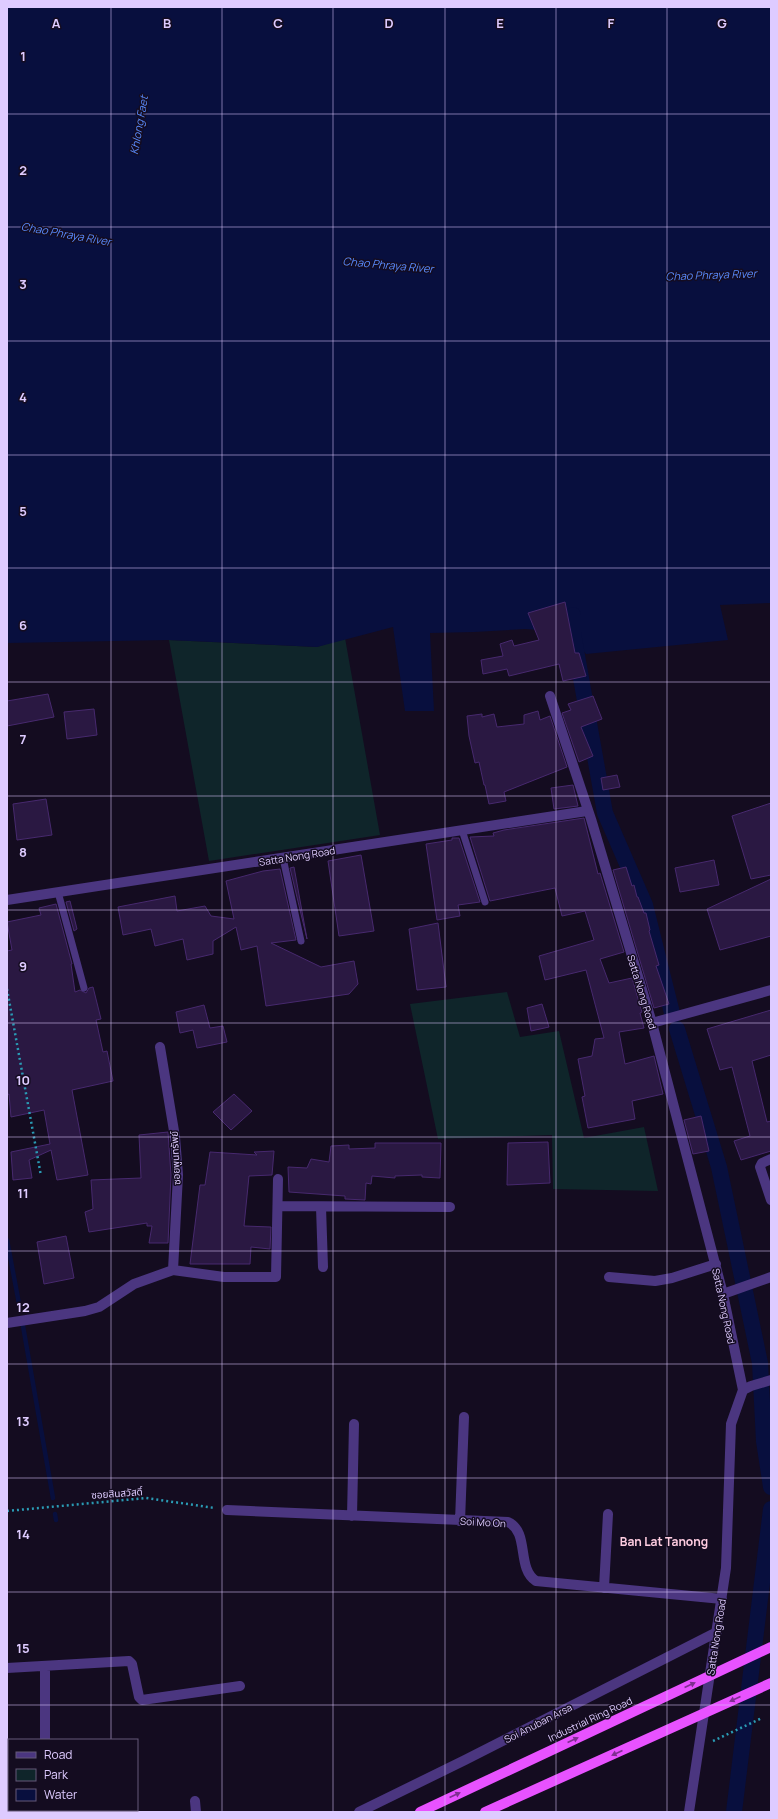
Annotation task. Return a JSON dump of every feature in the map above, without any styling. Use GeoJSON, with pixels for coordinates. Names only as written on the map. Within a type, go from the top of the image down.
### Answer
{"type":"FeatureCollection","features":[{"type":"Feature","properties":{"kind":"main road","name":"Industrial Ring Road"},"geometry":{"type":"LineString","coordinates":[[420,1812],[771,1647]]}},
{"type":"Feature","properties":{"kind":"main road"},"geometry":{"type":"LineString","coordinates":[[486,1812],[771,1683]]}},
{"type":"Feature","properties":{"kind":"street","name":"Satta Nong Road"},"geometry":{"type":"LineString","coordinates":[[550,696],[588,811],[652,1023],[716,1264],[747,1388],[731,1424],[726,1568],[689,1812]]}},
{"type":"Feature","properties":{"kind":"street","name":"Satta Nong Road"},"geometry":{"type":"LineString","coordinates":[[7,900],[588,811]]}},
{"type":"Feature","properties":{"kind":"street"},"geometry":{"type":"LineString","coordinates":[[652,1023],[771,990]]}},
{"type":"Feature","properties":{"kind":"street","name":"ซอยพูนทรัพย์"},"geometry":{"type":"LineString","coordinates":[[160,1047],[176,1137],[178,1175],[173,1270]]}},
{"type":"Feature","properties":{"kind":"street"},"geometry":{"type":"LineString","coordinates":[[771,1159],[762,1163],[760,1167],[771,1200]]}},
{"type":"Feature","properties":{"kind":"street"},"geometry":{"type":"LineString","coordinates":[[7,1323],[85,1311],[98,1307],[134,1284],[173,1270],[224,1277],[276,1277],[278,1180]]}},
{"type":"Feature","properties":{"kind":"street"},"geometry":{"type":"LineString","coordinates":[[278,1206],[450,1207]]}},
{"type":"Feature","properties":{"kind":"street"},"geometry":{"type":"LineString","coordinates":[[321,1207],[323,1266]]}},
{"type":"Feature","properties":{"kind":"street"},"geometry":{"type":"LineString","coordinates":[[609,1277],[655,1281],[672,1278],[716,1264]]}},
{"type":"Feature","properties":{"kind":"street"},"geometry":{"type":"LineString","coordinates":[[723,1294],[733,1289],[771,1277]]}},
{"type":"Feature","properties":{"kind":"street"},"geometry":{"type":"LineString","coordinates":[[747,1388],[770,1381]]}},
{"type":"Feature","properties":{"kind":"street"},"geometry":{"type":"LineString","coordinates":[[460,1521],[464,1417]]}},
{"type":"Feature","properties":{"kind":"street"},"geometry":{"type":"LineString","coordinates":[[352,1516],[354,1424]]}},
{"type":"Feature","properties":{"kind":"street","name":"Soi Mo On"},"geometry":{"type":"LineString","coordinates":[[228,1510],[508,1522],[515,1525],[519,1534],[527,1572],[536,1581],[722,1600]]}},
{"type":"Feature","properties":{"kind":"street"},"geometry":{"type":"LineString","coordinates":[[604,1588],[608,1514]]}},
{"type":"Feature","properties":{"kind":"street","name":"Soi Anuban Arsa"},"geometry":{"type":"LineString","coordinates":[[359,1812],[717,1632]]}},
{"type":"Feature","properties":{"kind":"street"},"geometry":{"type":"LineString","coordinates":[[7,1668],[131,1662],[139,1697],[142,1700],[240,1686]]}},
{"type":"Feature","properties":{"kind":"street"},"geometry":{"type":"LineString","coordinates":[[44,1739],[45,1667]]}},
{"type":"Feature","properties":{"kind":"street"},"geometry":{"type":"LineString","coordinates":[[195,1801],[196,1812]]}},
{"type":"Feature","properties":{"kind":"lane"},"geometry":{"type":"LineString","coordinates":[[462,830],[485,902]]}},
{"type":"Feature","properties":{"kind":"lane"},"geometry":{"type":"LineString","coordinates":[[283,858],[301,941]]}},
{"type":"Feature","properties":{"kind":"lane"},"geometry":{"type":"LineString","coordinates":[[58,892],[84,988]]}},
{"type":"Feature","properties":{"kind":"path"},"geometry":{"type":"LineString","coordinates":[[7,989],[42,1176]]}},
{"type":"Feature","properties":{"kind":"path","name":"ซอยสินสวัสดิ์"},"geometry":{"type":"LineString","coordinates":[[7,1511],[146,1498],[228,1510]]}},
{"type":"Feature","properties":{"kind":"path"},"geometry":{"type":"LineString","coordinates":[[699,1747],[762,1718]]}},
{"type":"Feature","properties":{"kind":"green space"},"geometry":{"type":"Polygon","coordinates":[[[345,638],[380,835],[209,861],[169,640],[317,647],[345,638]]]}},
{"type":"Feature","properties":{"kind":"green space"},"geometry":{"type":"Polygon","coordinates":[[[507,992],[520,1037],[559,1031],[584,1138],[644,1127],[658,1191],[553,1189],[552,1135],[438,1139],[410,1004],[507,992]]]}},
{"type":"Feature","properties":{"kind":"water"},"geometry":{"type":"Polygon","coordinates":[[[7,7],[771,7],[771,603],[720,605],[728,640],[586,654],[570,632],[525,629],[430,633],[434,711],[405,711],[393,627],[317,647],[169,640],[7,643],[7,7]]]}},
{"type":"Feature","properties":{"kind":"building"},"geometry":{"type":"Polygon","coordinates":[[[565,602],[575,653],[579,653],[586,676],[563,681],[559,664],[509,676],[507,669],[483,674],[481,660],[503,656],[500,644],[512,640],[514,646],[539,640],[528,613],[565,602]]]}},
{"type":"Feature","properties":{"kind":"building"},"geometry":{"type":"Polygon","coordinates":[[[48,694],[54,717],[7,726],[7,701],[48,694]]]}},
{"type":"Feature","properties":{"kind":"building"},"geometry":{"type":"Polygon","coordinates":[[[593,696],[602,719],[581,727],[593,756],[579,762],[562,713],[571,710],[568,704],[593,696]]]}},
{"type":"Feature","properties":{"kind":"building"},"geometry":{"type":"Polygon","coordinates":[[[94,709],[97,735],[67,739],[64,712],[94,709]]]}},
{"type":"Feature","properties":{"kind":"building"},"geometry":{"type":"Polygon","coordinates":[[[538,711],[540,720],[550,716],[567,767],[504,792],[506,801],[489,804],[479,762],[475,763],[469,736],[467,716],[482,714],[482,717],[494,714],[497,727],[524,724],[524,715],[538,711]]]}},
{"type":"Feature","properties":{"kind":"building"},"geometry":{"type":"Polygon","coordinates":[[[617,775],[620,787],[603,790],[601,778],[617,775]]]}},
{"type":"Feature","properties":{"kind":"building"},"geometry":{"type":"Polygon","coordinates":[[[573,785],[578,806],[554,809],[551,788],[573,785]]]}},
{"type":"Feature","properties":{"kind":"building"},"geometry":{"type":"Polygon","coordinates":[[[46,799],[52,835],[17,840],[13,804],[46,799]]]}},
{"type":"Feature","properties":{"kind":"building"},"geometry":{"type":"Polygon","coordinates":[[[771,803],[771,875],[751,879],[732,816],[771,803]]]}},
{"type":"Feature","properties":{"kind":"building"},"geometry":{"type":"Polygon","coordinates":[[[584,818],[598,874],[600,873],[624,952],[600,959],[609,983],[632,978],[642,1012],[640,1013],[644,1028],[619,1032],[625,1064],[654,1056],[663,1094],[632,1101],[635,1119],[588,1128],[582,1097],[585,1096],[578,1059],[592,1056],[595,1039],[604,1038],[586,970],[545,980],[539,956],[594,940],[585,911],[562,916],[555,888],[490,901],[470,837],[494,836],[493,833],[504,830],[584,818]]]}},
{"type":"Feature","properties":{"kind":"building"},"geometry":{"type":"Polygon","coordinates":[[[452,838],[459,838],[480,902],[458,905],[460,916],[437,920],[426,844],[452,840],[452,838]]]}},
{"type":"Feature","properties":{"kind":"building"},"geometry":{"type":"Polygon","coordinates":[[[361,855],[374,931],[339,936],[328,861],[361,855]]]}},
{"type":"Feature","properties":{"kind":"building"},"geometry":{"type":"Polygon","coordinates":[[[714,860],[719,885],[680,892],[675,868],[714,860]]]}},
{"type":"Feature","properties":{"kind":"building"},"geometry":{"type":"Polygon","coordinates":[[[294,867],[307,939],[290,868],[294,867]]]}},
{"type":"Feature","properties":{"kind":"building"},"geometry":{"type":"Polygon","coordinates":[[[626,867],[632,886],[634,885],[637,897],[644,913],[646,913],[649,931],[659,965],[656,966],[669,1004],[654,1008],[613,870],[626,867]]]}},
{"type":"Feature","properties":{"kind":"building"},"geometry":{"type":"Polygon","coordinates":[[[280,869],[296,940],[271,943],[321,967],[354,961],[358,984],[349,994],[266,1006],[257,946],[241,950],[236,927],[213,941],[213,954],[187,960],[183,939],[155,946],[151,929],[123,935],[118,907],[175,896],[177,911],[205,906],[211,916],[234,919],[226,881],[263,871],[280,869]]]}},
{"type":"Feature","properties":{"kind":"building"},"geometry":{"type":"Polygon","coordinates":[[[771,879],[771,936],[720,950],[707,909],[771,879]]]}},
{"type":"Feature","properties":{"kind":"building"},"geometry":{"type":"Polygon","coordinates":[[[70,901],[77,929],[74,931],[66,902],[70,901]]]}},
{"type":"Feature","properties":{"kind":"building"},"geometry":{"type":"Polygon","coordinates":[[[56,904],[72,964],[75,992],[80,990],[86,993],[89,988],[93,987],[101,1019],[96,1020],[103,1052],[107,1051],[113,1081],[72,1090],[88,1175],[57,1180],[51,1150],[29,1160],[32,1178],[13,1180],[11,1152],[50,1144],[44,1110],[11,1117],[9,1094],[7,1095],[7,951],[12,950],[7,922],[41,915],[39,908],[56,904]]]}},
{"type":"Feature","properties":{"kind":"building"},"geometry":{"type":"Polygon","coordinates":[[[438,923],[446,987],[417,990],[409,929],[438,923]]]}},
{"type":"Feature","properties":{"kind":"building"},"geometry":{"type":"Polygon","coordinates":[[[542,1004],[549,1027],[531,1031],[527,1008],[542,1004]]]}},
{"type":"Feature","properties":{"kind":"building"},"geometry":{"type":"Polygon","coordinates":[[[204,1005],[210,1028],[223,1026],[227,1042],[197,1048],[193,1030],[180,1033],[176,1012],[204,1005]]]}},
{"type":"Feature","properties":{"kind":"building"},"geometry":{"type":"Polygon","coordinates":[[[771,1010],[771,1055],[752,1061],[767,1122],[771,1121],[771,1151],[741,1160],[734,1141],[750,1136],[732,1067],[720,1070],[707,1029],[771,1010]]]}},
{"type":"Feature","properties":{"kind":"building"},"geometry":{"type":"Polygon","coordinates":[[[234,1094],[252,1111],[231,1130],[213,1112],[234,1094]]]}},
{"type":"Feature","properties":{"kind":"building"},"geometry":{"type":"Polygon","coordinates":[[[701,1116],[709,1151],[693,1154],[684,1120],[701,1116]]]}},
{"type":"Feature","properties":{"kind":"building"},"geometry":{"type":"Polygon","coordinates":[[[168,1132],[171,1175],[168,1243],[149,1243],[152,1226],[147,1226],[147,1223],[89,1232],[85,1212],[93,1209],[91,1180],[141,1178],[139,1135],[168,1132]]]}},
{"type":"Feature","properties":{"kind":"building"},"geometry":{"type":"Polygon","coordinates":[[[548,1142],[550,1183],[507,1185],[508,1143],[548,1142]]]}},
{"type":"Feature","properties":{"kind":"building"},"geometry":{"type":"Polygon","coordinates":[[[375,1143],[441,1143],[440,1178],[422,1177],[422,1175],[395,1176],[395,1178],[372,1176],[371,1184],[366,1183],[365,1200],[345,1199],[345,1196],[289,1192],[288,1167],[307,1168],[311,1159],[329,1162],[331,1146],[349,1145],[349,1149],[375,1148],[375,1143]]]}},
{"type":"Feature","properties":{"kind":"building"},"geometry":{"type":"Polygon","coordinates":[[[274,1151],[272,1175],[249,1176],[244,1226],[271,1227],[270,1249],[251,1247],[250,1264],[190,1264],[200,1185],[205,1185],[210,1152],[257,1155],[254,1152],[274,1151]]]}},
{"type":"Feature","properties":{"kind":"building"},"geometry":{"type":"Polygon","coordinates":[[[66,1236],[74,1278],[44,1284],[37,1242],[66,1236]]]}},
{"type":"Feature","properties":{"kind":"waterway"},"geometry":{"type":"LineString","coordinates":[[573,615],[573,633],[605,813],[645,905],[672,1013]]}},
{"type":"Feature","properties":{"kind":"waterway"},"geometry":{"type":"LineString","coordinates":[[677,1029],[719,1167],[760,1363],[764,1441],[771,1487]]}},
{"type":"Feature","properties":{"kind":"waterway"},"geometry":{"type":"LineString","coordinates":[[7,1240],[20,1309]]}},
{"type":"Feature","properties":{"kind":"waterway"},"geometry":{"type":"LineString","coordinates":[[23,1326],[53,1498]]}},
{"type":"Feature","properties":{"kind":"waterway"},"geometry":{"type":"LineString","coordinates":[[734,1812],[771,1509]]}},
{"type":"Feature","properties":{"kind":"waterway"},"geometry":{"type":"LineString","coordinates":[[55,1514],[56,1520]]}},
{"type":"Feature","properties":{"kind":"district","name":"Ban Lat Tanong"},"geometry":{"type":"Point","coordinates":[664,1542]}},
{"type":"Feature","properties":{"kind":"water label","name":"Khlong Faet"},"geometry":{"type":"Point","coordinates":[139,125]}},
{"type":"Feature","properties":{"kind":"water label","name":"Chao Phraya River"},"geometry":{"type":"Point","coordinates":[66,234]}},
{"type":"Feature","properties":{"kind":"water label","name":"Chao Phraya River"},"geometry":{"type":"Point","coordinates":[388,265]}},
{"type":"Feature","properties":{"kind":"water label","name":"Chao Phraya River"},"geometry":{"type":"Point","coordinates":[711,275]}}]}
